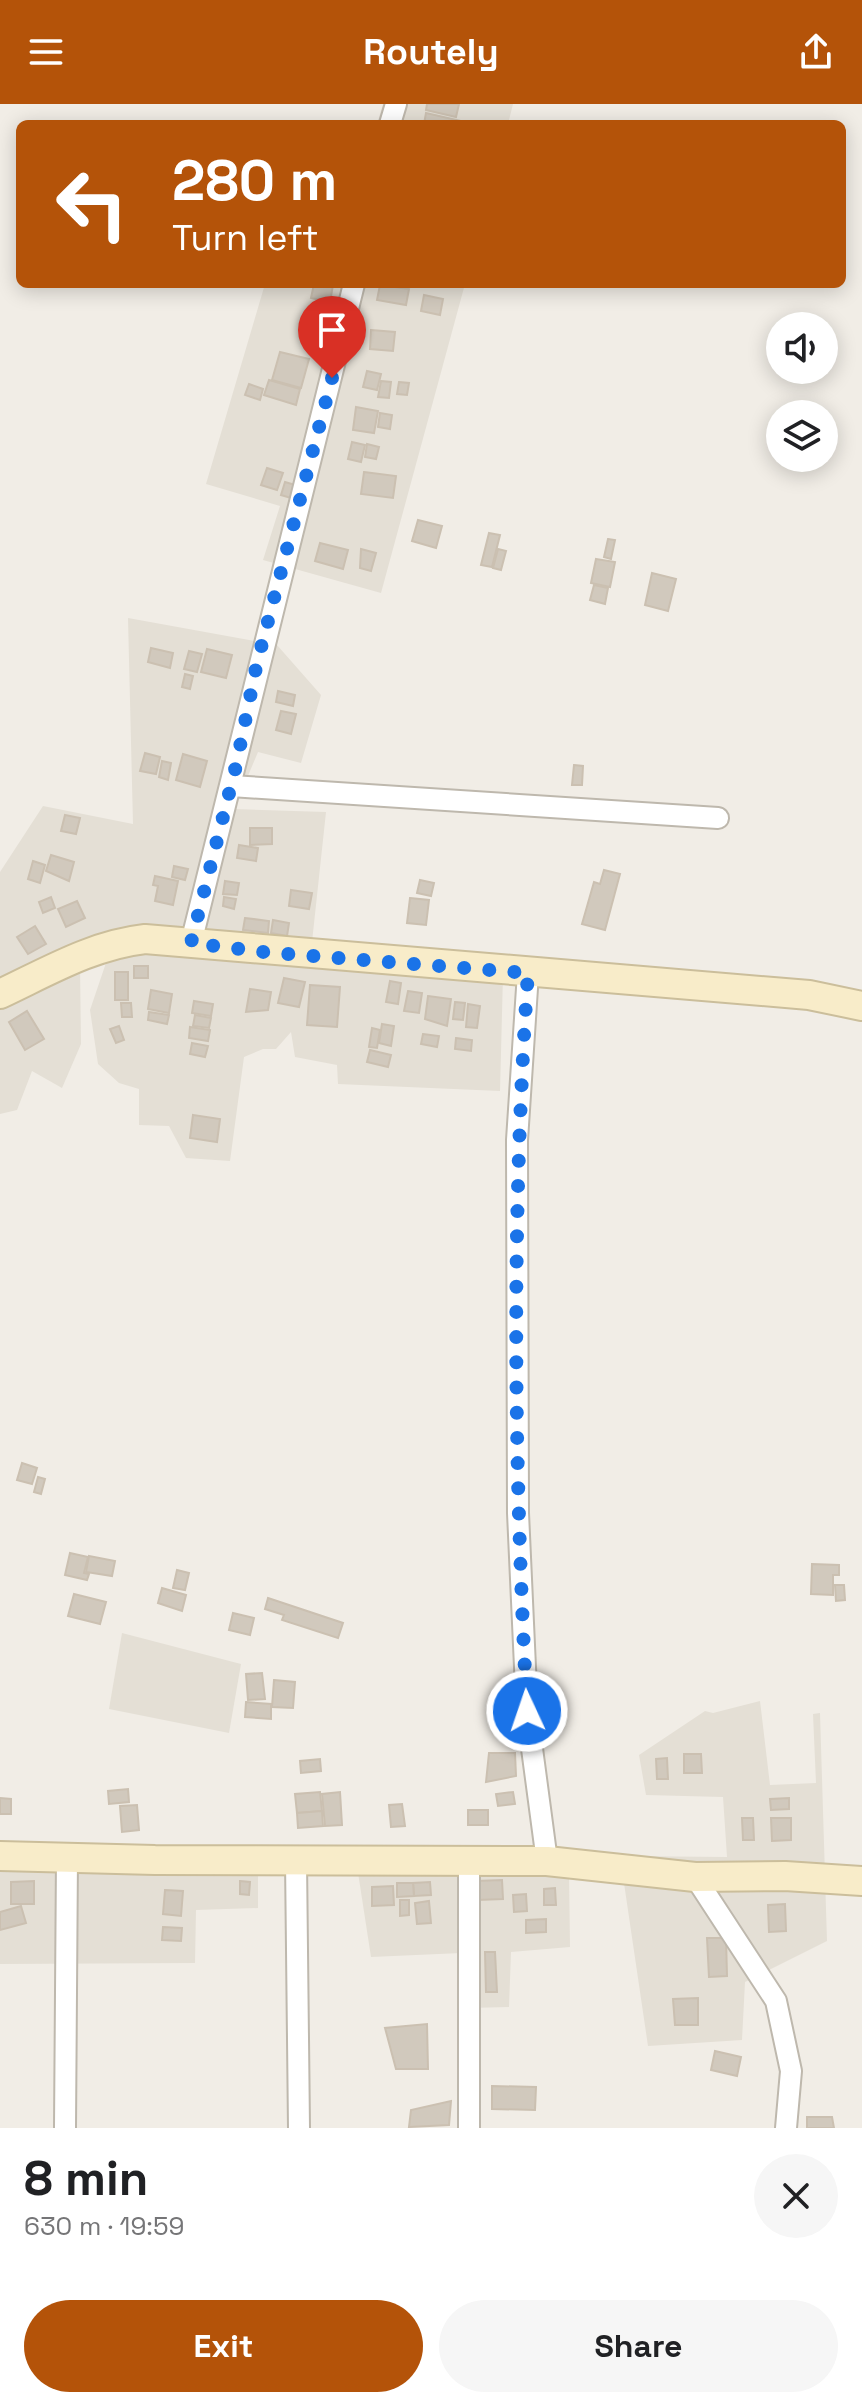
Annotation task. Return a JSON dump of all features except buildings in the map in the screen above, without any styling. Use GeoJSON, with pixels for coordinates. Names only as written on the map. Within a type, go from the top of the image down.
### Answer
{"type":"FeatureCollection","features":[{"type":"Feature","properties":{"kind":"street"},"geometry":{"type":"LineString","coordinates":[[191,943],[231,786],[257,663],[353,288]]}},
{"type":"Feature","properties":{"kind":"street"},"geometry":{"type":"LineString","coordinates":[[231,786],[718,818]]}},
{"type":"Feature","properties":{"kind":"street"},"geometry":{"type":"LineString","coordinates":[[0,994],[116,942],[145,939],[264,952],[809,995],[862,1006]]}},
{"type":"Feature","properties":{"kind":"street"},"geometry":{"type":"LineString","coordinates":[[528,973],[517,1140],[518,1513],[527,1711],[547,1861]]}},
{"type":"Feature","properties":{"kind":"street"},"geometry":{"type":"LineString","coordinates":[[0,1856],[547,1861],[695,1877],[785,1876],[862,1881]]}},
{"type":"Feature","properties":{"kind":"street"},"geometry":{"type":"LineString","coordinates":[[65,2128],[67,1857]]}},
{"type":"Feature","properties":{"kind":"street"},"geometry":{"type":"LineString","coordinates":[[296,1860],[299,2128]]}},
{"type":"Feature","properties":{"kind":"street"},"geometry":{"type":"LineString","coordinates":[[469,1860],[469,2128]]}},
{"type":"Feature","properties":{"kind":"street"},"geometry":{"type":"LineString","coordinates":[[695,1877],[776,2001],[791,2071],[786,2128]]}},
{"type":"Feature","properties":{"kind":"shaded area"},"geometry":{"type":"Polygon","coordinates":[[[383,104],[513,104],[509,120],[378,120],[383,104]]]}},
{"type":"Feature","properties":{"kind":"shaded area"},"geometry":{"type":"Polygon","coordinates":[[[264,288],[464,288],[381,593],[263,560],[280,506],[206,484],[264,288]]]}},
{"type":"Feature","properties":{"kind":"shaded area"},"geometry":{"type":"Polygon","coordinates":[[[128,618],[277,645],[321,695],[301,763],[258,752],[234,809],[326,812],[312,942],[154,925],[92,940],[0,983],[0,872],[43,806],[133,824],[128,618]]]}},
{"type":"Feature","properties":{"kind":"shaded area"},"geometry":{"type":"Polygon","coordinates":[[[144,951],[503,975],[500,1091],[338,1084],[337,1065],[295,1057],[291,1032],[276,1049],[263,1049],[244,1057],[230,1161],[186,1158],[169,1126],[139,1125],[139,1089],[119,1083],[98,1064],[90,1010],[109,954],[144,951]]]}},
{"type":"Feature","properties":{"kind":"shaded area"},"geometry":{"type":"Polygon","coordinates":[[[80,965],[81,1044],[62,1088],[32,1071],[17,1110],[0,1114],[0,1004],[80,965]]]}},
{"type":"Feature","properties":{"kind":"shaded area"},"geometry":{"type":"Polygon","coordinates":[[[122,1633],[241,1664],[229,1733],[109,1709],[122,1633]]]}},
{"type":"Feature","properties":{"kind":"shaded area"},"geometry":{"type":"Polygon","coordinates":[[[760,1701],[770,1785],[816,1783],[813,1714],[820,1713],[827,1941],[745,1982],[742,2040],[648,2046],[620,1856],[727,1857],[723,1797],[646,1795],[639,1755],[705,1711],[713,1713],[760,1701]]]}},
{"type":"Feature","properties":{"kind":"shaded area"},"geometry":{"type":"Polygon","coordinates":[[[0,1865],[258,1868],[258,1908],[196,1910],[195,1963],[0,1964],[0,1865]]]}},
{"type":"Feature","properties":{"kind":"shaded area"},"geometry":{"type":"Polygon","coordinates":[[[357,1866],[569,1873],[570,1947],[511,1952],[509,2007],[468,2008],[461,1953],[371,1957],[357,1866]]]}},
{"type":"Feature","properties":{"kind":"route"},"geometry":{"type":"LineString","coordinates":[[332,378],[257,663],[236,766],[191,943],[264,952],[528,973],[517,1140],[518,1513],[527,1711]]}}]}
